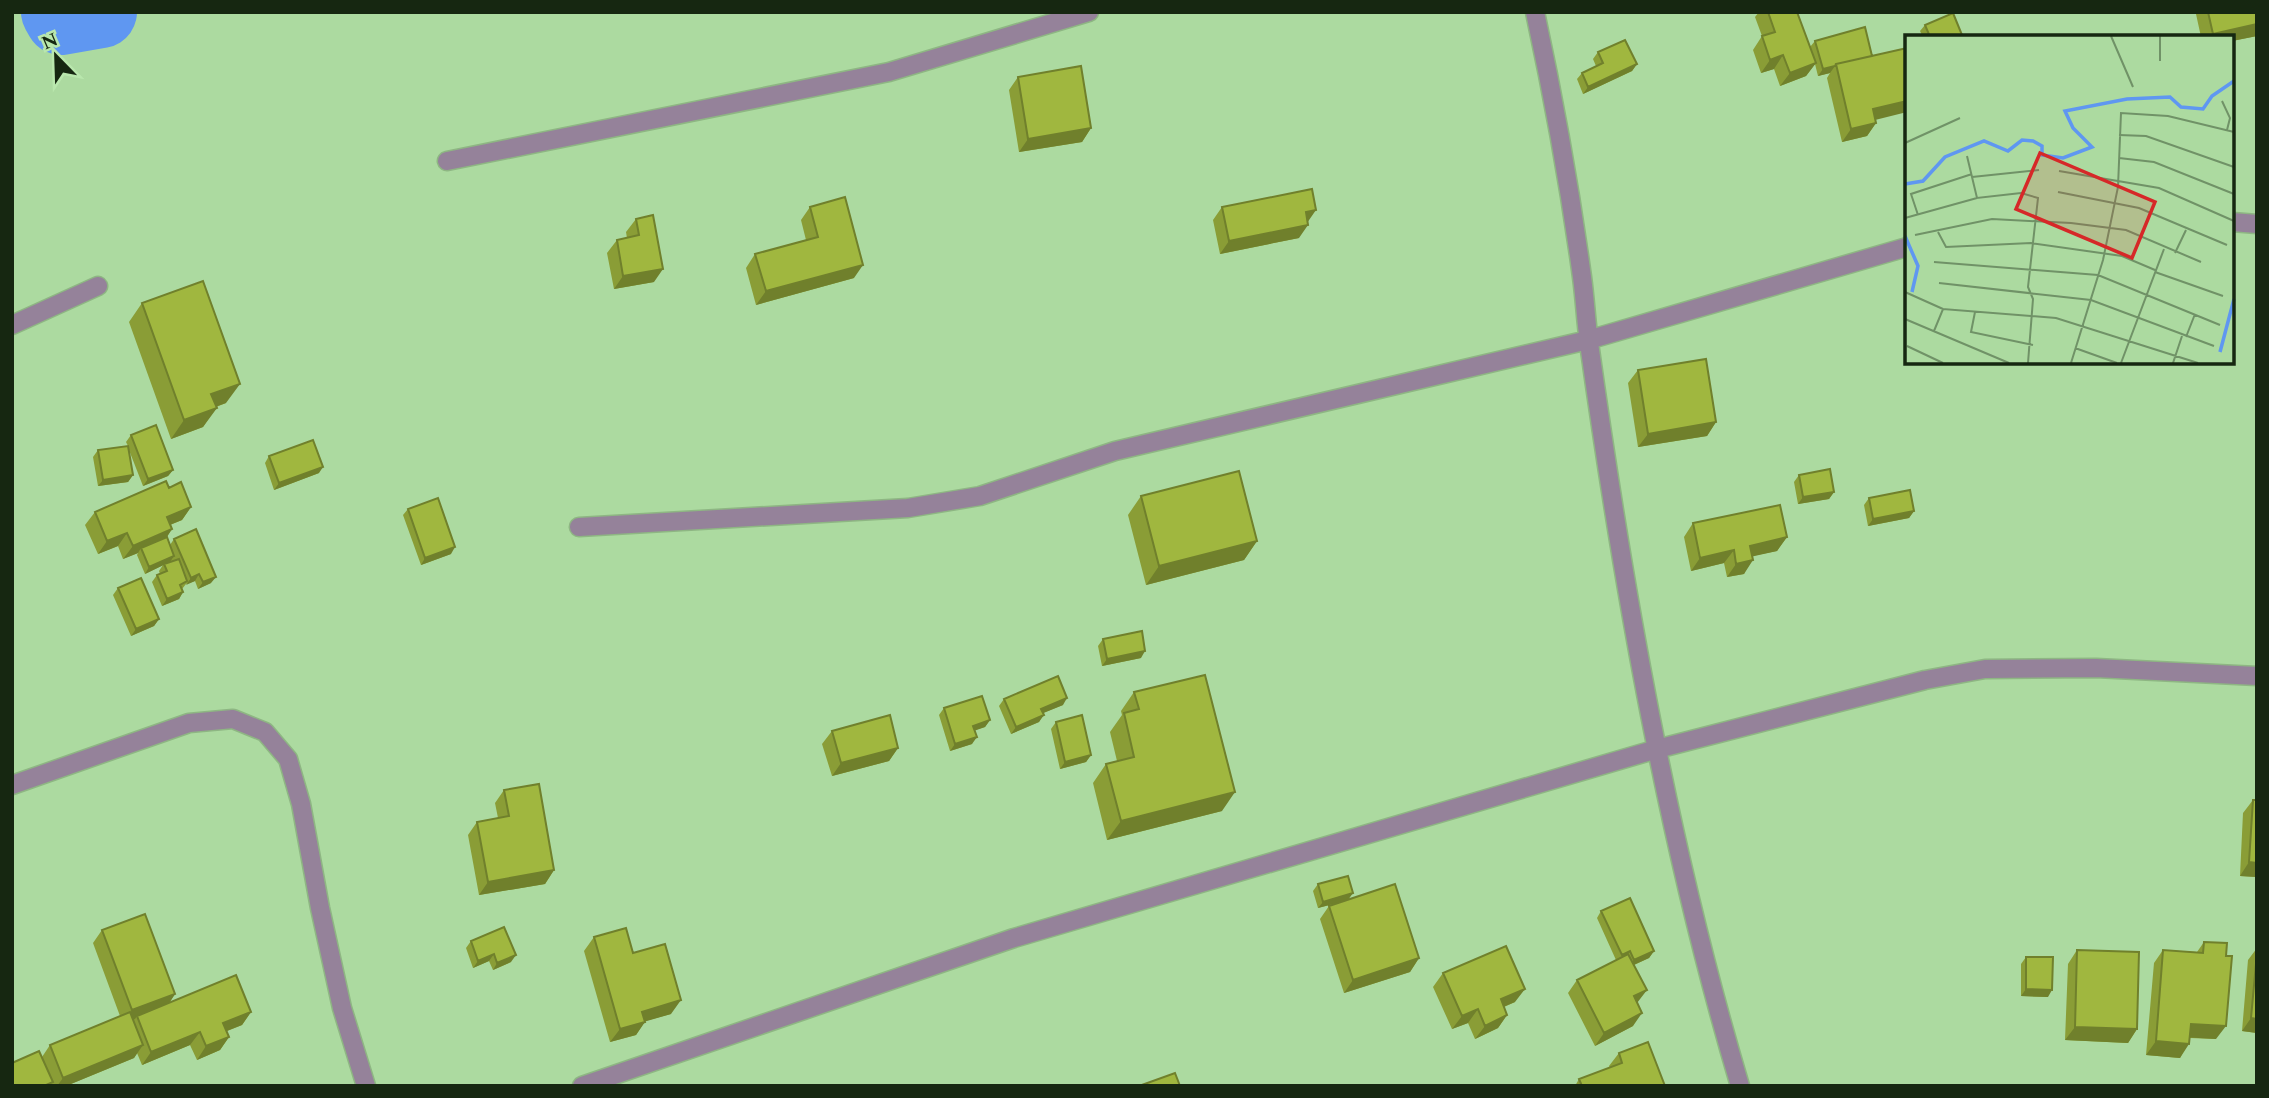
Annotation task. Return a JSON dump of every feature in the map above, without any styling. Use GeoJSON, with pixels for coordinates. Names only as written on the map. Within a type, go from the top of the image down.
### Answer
{"type":"FeatureCollection","features":[{"type":"Feature","properties":{"kind":"street"},"geometry":{"type":"LineString","coordinates":[[447,161],[889,72],[1089,12]]}},
{"type":"Feature","properties":{"kind":"street"},"geometry":{"type":"LineString","coordinates":[[1535,12],[1556,115],[1575,233],[1588,340],[1657,749],[1685,881],[1715,1002],[1740,1086]]}},
{"type":"Feature","properties":{"kind":"street"},"geometry":{"type":"LineString","coordinates":[[2234,222],[2257,224]]}},
{"type":"Feature","properties":{"kind":"street"},"geometry":{"type":"LineString","coordinates":[[579,527],[908,508],[980,496],[1115,451],[1588,340],[1905,248]]}},
{"type":"Feature","properties":{"kind":"street"},"geometry":{"type":"LineString","coordinates":[[12,325],[98,286]]}},
{"type":"Feature","properties":{"kind":"street"},"geometry":{"type":"LineString","coordinates":[[582,1086],[1014,937],[1657,749],[1924,680],[1985,670],[2096,668],[2257,676]]}},
{"type":"Feature","properties":{"kind":"street"},"geometry":{"type":"LineString","coordinates":[[12,785],[189,723],[233,719],[265,732],[288,759],[302,804],[320,908],[342,1008],[366,1086]]}},
{"type":"Feature","properties":{"kind":"building"},"geometry":{"type":"Polygon","coordinates":[[[1768,12],[1797,12],[1816,63],[1790,73],[1783,55],[1770,60],[1762,36],[1775,32],[1768,12]]]}},
{"type":"Feature","properties":{"kind":"building"},"geometry":{"type":"Polygon","coordinates":[[[2208,12],[2257,12],[2257,24],[2213,34],[2208,12]]]}},
{"type":"Feature","properties":{"kind":"building"},"geometry":{"type":"Polygon","coordinates":[[[1953,13],[1962,35],[1929,35],[1925,25],[1953,13]]]}},
{"type":"Feature","properties":{"kind":"building"},"geometry":{"type":"Polygon","coordinates":[[[1865,27],[1872,56],[1823,69],[1815,41],[1865,27]]]}},
{"type":"Feature","properties":{"kind":"building"},"geometry":{"type":"Polygon","coordinates":[[[1625,40],[1637,64],[1588,87],[1582,73],[1603,63],[1598,52],[1625,40]]]}},
{"type":"Feature","properties":{"kind":"building"},"geometry":{"type":"Polygon","coordinates":[[[1905,48],[1905,101],[1873,109],[1876,123],[1851,129],[1836,64],[1905,48]]]}},
{"type":"Feature","properties":{"kind":"building"},"geometry":{"type":"Polygon","coordinates":[[[1081,66],[1091,128],[1028,139],[1018,77],[1081,66]]]}},
{"type":"Feature","properties":{"kind":"building"},"geometry":{"type":"Polygon","coordinates":[[[1312,189],[1316,210],[1306,212],[1308,225],[1229,241],[1222,207],[1312,189]]]}},
{"type":"Feature","properties":{"kind":"building"},"geometry":{"type":"Polygon","coordinates":[[[845,197],[863,265],[766,291],[755,254],[818,237],[810,207],[845,197]]]}},
{"type":"Feature","properties":{"kind":"building"},"geometry":{"type":"Polygon","coordinates":[[[653,215],[663,269],[623,276],[617,240],[639,235],[636,219],[653,215]]]}},
{"type":"Feature","properties":{"kind":"building"},"geometry":{"type":"Polygon","coordinates":[[[203,281],[240,384],[211,394],[217,408],[184,420],[142,303],[203,281]]]}},
{"type":"Feature","properties":{"kind":"building"},"geometry":{"type":"Polygon","coordinates":[[[1706,359],[1716,422],[1648,434],[1638,370],[1706,359]]]}},
{"type":"Feature","properties":{"kind":"building"},"geometry":{"type":"Polygon","coordinates":[[[156,425],[173,470],[148,479],[131,435],[156,425]]]}},
{"type":"Feature","properties":{"kind":"building"},"geometry":{"type":"Polygon","coordinates":[[[313,440],[323,467],[279,483],[269,456],[313,440]]]}},
{"type":"Feature","properties":{"kind":"building"},"geometry":{"type":"Polygon","coordinates":[[[128,446],[133,475],[103,480],[98,450],[128,446]]]}},
{"type":"Feature","properties":{"kind":"building"},"geometry":{"type":"Polygon","coordinates":[[[1830,469],[1834,492],[1803,497],[1799,475],[1830,469]]]}},
{"type":"Feature","properties":{"kind":"building"},"geometry":{"type":"Polygon","coordinates":[[[1239,471],[1257,541],[1159,566],[1141,496],[1239,471]]]}},
{"type":"Feature","properties":{"kind":"building"},"geometry":{"type":"Polygon","coordinates":[[[166,481],[169,488],[181,482],[191,507],[167,517],[172,529],[133,546],[127,533],[107,541],[95,512],[166,481]]]}},
{"type":"Feature","properties":{"kind":"building"},"geometry":{"type":"Polygon","coordinates":[[[1910,490],[1914,511],[1873,519],[1869,498],[1910,490]]]}},
{"type":"Feature","properties":{"kind":"building"},"geometry":{"type":"Polygon","coordinates":[[[438,498],[455,547],[425,558],[408,509],[438,498]]]}},
{"type":"Feature","properties":{"kind":"building"},"geometry":{"type":"Polygon","coordinates":[[[1780,505],[1787,537],[1750,546],[1753,560],[1736,564],[1734,550],[1700,558],[1693,523],[1780,505]]]}},
{"type":"Feature","properties":{"kind":"building"},"geometry":{"type":"Polygon","coordinates":[[[196,529],[216,577],[203,582],[199,574],[191,578],[174,539],[196,529]]]}},
{"type":"Feature","properties":{"kind":"building"},"geometry":{"type":"Polygon","coordinates":[[[167,537],[174,556],[149,567],[141,548],[167,537]]]}},
{"type":"Feature","properties":{"kind":"building"},"geometry":{"type":"Polygon","coordinates":[[[179,559],[187,581],[180,585],[183,592],[167,599],[157,575],[167,571],[164,564],[179,559]]]}},
{"type":"Feature","properties":{"kind":"building"},"geometry":{"type":"Polygon","coordinates":[[[141,578],[159,619],[136,629],[118,588],[141,578]]]}},
{"type":"Feature","properties":{"kind":"building"},"geometry":{"type":"Polygon","coordinates":[[[1142,631],[1145,651],[1107,659],[1103,639],[1142,631]]]}},
{"type":"Feature","properties":{"kind":"building"},"geometry":{"type":"Polygon","coordinates":[[[1205,675],[1235,792],[1121,821],[1106,764],[1134,757],[1124,713],[1139,709],[1134,692],[1205,675]]]}},
{"type":"Feature","properties":{"kind":"building"},"geometry":{"type":"Polygon","coordinates":[[[1058,676],[1067,698],[1041,709],[1044,715],[1016,727],[1004,699],[1058,676]]]}},
{"type":"Feature","properties":{"kind":"building"},"geometry":{"type":"Polygon","coordinates":[[[982,696],[990,720],[973,726],[977,737],[955,744],[944,708],[982,696]]]}},
{"type":"Feature","properties":{"kind":"building"},"geometry":{"type":"Polygon","coordinates":[[[890,715],[898,748],[841,763],[832,731],[890,715]]]}},
{"type":"Feature","properties":{"kind":"building"},"geometry":{"type":"Polygon","coordinates":[[[1082,715],[1091,755],[1065,762],[1056,722],[1082,715]]]}},
{"type":"Feature","properties":{"kind":"building"},"geometry":{"type":"Polygon","coordinates":[[[539,784],[554,870],[488,882],[477,822],[509,816],[504,790],[539,784]]]}},
{"type":"Feature","properties":{"kind":"building"},"geometry":{"type":"Polygon","coordinates":[[[2253,800],[2257,800],[2257,863],[2249,862],[2253,800]]]}},
{"type":"Feature","properties":{"kind":"building"},"geometry":{"type":"Polygon","coordinates":[[[1348,876],[1353,893],[1323,902],[1318,884],[1348,876]]]}},
{"type":"Feature","properties":{"kind":"building"},"geometry":{"type":"Polygon","coordinates":[[[1395,884],[1419,958],[1353,980],[1329,906],[1395,884]]]}},
{"type":"Feature","properties":{"kind":"building"},"geometry":{"type":"Polygon","coordinates":[[[1630,898],[1654,951],[1634,960],[1630,951],[1622,955],[1601,911],[1630,898]]]}},
{"type":"Feature","properties":{"kind":"building"},"geometry":{"type":"Polygon","coordinates":[[[145,914],[175,994],[132,1010],[102,930],[145,914]]]}},
{"type":"Feature","properties":{"kind":"building"},"geometry":{"type":"Polygon","coordinates":[[[504,927],[516,955],[497,963],[494,954],[478,961],[471,941],[504,927]]]}},
{"type":"Feature","properties":{"kind":"building"},"geometry":{"type":"Polygon","coordinates":[[[626,928],[633,953],[665,944],[681,1000],[642,1012],[645,1022],[620,1029],[594,937],[626,928]]]}},
{"type":"Feature","properties":{"kind":"building"},"geometry":{"type":"Polygon","coordinates":[[[2204,942],[2227,943],[2226,956],[2232,956],[2226,1026],[2191,1024],[2189,1044],[2156,1041],[2163,950],[2203,953],[2204,942]]]}},
{"type":"Feature","properties":{"kind":"building"},"geometry":{"type":"Polygon","coordinates":[[[1506,946],[1525,989],[1501,999],[1507,1015],[1485,1026],[1478,1009],[1462,1016],[1443,973],[1506,946]]]}},
{"type":"Feature","properties":{"kind":"building"},"geometry":{"type":"Polygon","coordinates":[[[2077,950],[2139,952],[2137,1029],[2075,1027],[2077,950]]]}},
{"type":"Feature","properties":{"kind":"building"},"geometry":{"type":"Polygon","coordinates":[[[2257,953],[2257,1019],[2251,1018],[2257,953]]]}},
{"type":"Feature","properties":{"kind":"building"},"geometry":{"type":"Polygon","coordinates":[[[1628,954],[1647,990],[1634,996],[1642,1013],[1604,1033],[1577,980],[1628,954]]]}},
{"type":"Feature","properties":{"kind":"building"},"geometry":{"type":"Polygon","coordinates":[[[2026,957],[2053,957],[2052,990],[2026,989],[2026,957]]]}},
{"type":"Feature","properties":{"kind":"building"},"geometry":{"type":"Polygon","coordinates":[[[236,975],[251,1012],[223,1023],[229,1037],[206,1046],[200,1032],[151,1052],[137,1016],[236,975]]]}},
{"type":"Feature","properties":{"kind":"building"},"geometry":{"type":"Polygon","coordinates":[[[130,1012],[143,1045],[63,1078],[50,1045],[130,1012]]]}},
{"type":"Feature","properties":{"kind":"building"},"geometry":{"type":"Polygon","coordinates":[[[1648,1042],[1665,1086],[1582,1086],[1579,1079],[1622,1063],[1619,1053],[1648,1042]]]}},
{"type":"Feature","properties":{"kind":"building"},"geometry":{"type":"Polygon","coordinates":[[[39,1051],[53,1082],[44,1086],[12,1086],[12,1063],[39,1051]]]}},
{"type":"Feature","properties":{"kind":"building"},"geometry":{"type":"Polygon","coordinates":[[[1175,1073],[1180,1086],[1139,1086],[1175,1073]]]}},
{"type":"Feature","properties":{"kind":"waterway"},"geometry":{"type":"LineString","coordinates":[[57,12],[61,19],[101,12]]}}]}
